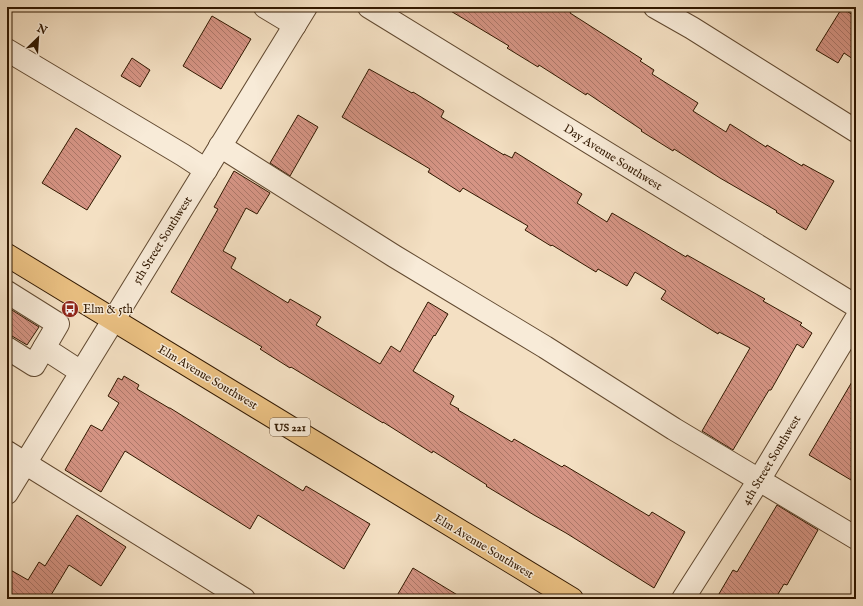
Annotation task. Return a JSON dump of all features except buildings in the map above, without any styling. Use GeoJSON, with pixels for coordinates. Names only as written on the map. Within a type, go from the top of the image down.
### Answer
{"type":"FeatureCollection","features":[{"type":"Feature","properties":{"kind":"main road","name":"Elm Avenue Southwest"},"geometry":{"type":"LineString","coordinates":[[7,255],[572,599]]}},
{"type":"Feature","properties":{"kind":"street"},"geometry":{"type":"LineString","coordinates":[[264,7],[300,16]]}},
{"type":"Feature","properties":{"kind":"street","name":"Day Avenue Southwest"},"geometry":{"type":"LineString","coordinates":[[369,7],[856,306]]}},
{"type":"Feature","properties":{"kind":"street"},"geometry":{"type":"LineString","coordinates":[[655,7],[692,28],[856,131]]}},
{"type":"Feature","properties":{"kind":"street","name":"5th Street Southwest"},"geometry":{"type":"LineString","coordinates":[[7,493],[300,16]]}},
{"type":"Feature","properties":{"kind":"street"},"geometry":{"type":"LineString","coordinates":[[7,50],[206,170]]}},
{"type":"Feature","properties":{"kind":"street"},"geometry":{"type":"LineString","coordinates":[[220,146],[394,256],[545,347],[667,425],[856,538]]}},
{"type":"Feature","properties":{"kind":"street"},"geometry":{"type":"LineString","coordinates":[[7,292],[58,324],[34,365],[7,348]]}},
{"type":"Feature","properties":{"kind":"street","name":"4th Street Southwest"},"geometry":{"type":"LineString","coordinates":[[683,599],[759,480],[856,319]]}},
{"type":"Feature","properties":{"kind":"street"},"geometry":{"type":"LineString","coordinates":[[44,348],[81,372]]}},
{"type":"Feature","properties":{"kind":"street"},"geometry":{"type":"LineString","coordinates":[[7,452],[244,599]]}},
{"type":"Feature","properties":{"kind":"place","name":"Elm & 5th"},"geometry":{"type":"Point","coordinates":[70,309]}}]}
